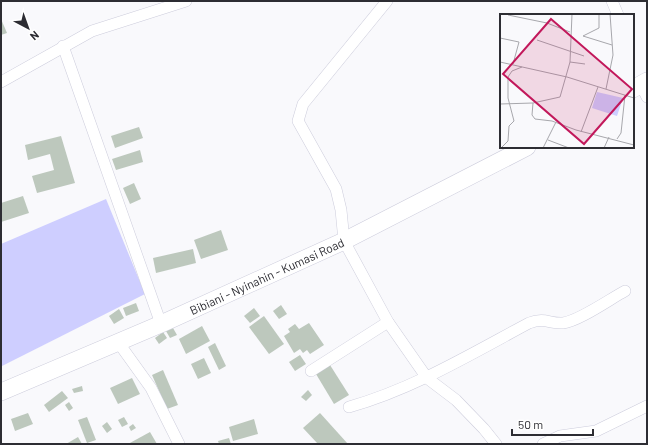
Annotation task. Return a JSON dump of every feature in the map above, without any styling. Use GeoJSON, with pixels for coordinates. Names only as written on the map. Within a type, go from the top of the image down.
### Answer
{"type":"FeatureCollection","features":[{"type":"Feature","properties":{"kind":"main road","name":"Bibiani - Nyinahin - Kumasi Road"},"geometry":{"type":"LineString","coordinates":[[3,388],[161,324],[344,241],[524,148]]}},
{"type":"Feature","properties":{"kind":"street"},"geometry":{"type":"LineString","coordinates":[[1,82],[92,31],[186,1]]}},
{"type":"Feature","properties":{"kind":"street"},"geometry":{"type":"LineString","coordinates":[[387,1],[303,104],[298,121],[336,189],[341,210],[344,241],[388,322],[427,378],[456,400],[484,428],[496,444]]}},
{"type":"Feature","properties":{"kind":"street"},"geometry":{"type":"LineString","coordinates":[[612,1],[618,14]]}},
{"type":"Feature","properties":{"kind":"street"},"geometry":{"type":"LineString","coordinates":[[63,46],[161,324]]}},
{"type":"Feature","properties":{"kind":"street"},"geometry":{"type":"LineString","coordinates":[[350,407],[373,401],[427,378],[529,323],[538,320],[562,323],[573,320],[625,291]]}},
{"type":"Feature","properties":{"kind":"street"},"geometry":{"type":"LineString","coordinates":[[311,371],[388,322]]}},
{"type":"Feature","properties":{"kind":"street"},"geometry":{"type":"LineString","coordinates":[[118,342],[151,388],[180,444]]}},
{"type":"Feature","properties":{"kind":"street"},"geometry":{"type":"LineString","coordinates":[[543,444],[560,436],[596,431],[647,406]]}},
{"type":"Feature","properties":{"kind":"shaded area"},"geometry":{"type":"Polygon","coordinates":[[[106,199],[145,294],[2,366],[1,244],[106,199]]]}},
{"type":"Feature","properties":{"kind":"building"},"geometry":{"type":"Polygon","coordinates":[[[1,19],[7,33],[1,35],[1,19]]]}},
{"type":"Feature","properties":{"kind":"building"},"geometry":{"type":"Polygon","coordinates":[[[139,127],[143,138],[115,148],[111,136],[139,127]]]}},
{"type":"Feature","properties":{"kind":"building"},"geometry":{"type":"Polygon","coordinates":[[[61,136],[75,183],[37,193],[32,176],[54,170],[50,154],[28,160],[25,145],[61,136]]]}},
{"type":"Feature","properties":{"kind":"building"},"geometry":{"type":"Polygon","coordinates":[[[140,150],[143,162],[116,170],[112,159],[140,150]]]}},
{"type":"Feature","properties":{"kind":"building"},"geometry":{"type":"Polygon","coordinates":[[[134,183],[141,199],[130,204],[123,188],[134,183]]]}},
{"type":"Feature","properties":{"kind":"building"},"geometry":{"type":"Polygon","coordinates":[[[23,196],[29,213],[1,222],[1,203],[23,196]]]}},
{"type":"Feature","properties":{"kind":"building"},"geometry":{"type":"Polygon","coordinates":[[[221,230],[228,250],[201,259],[194,240],[221,230]]]}},
{"type":"Feature","properties":{"kind":"building"},"geometry":{"type":"Polygon","coordinates":[[[193,249],[196,263],[156,273],[153,258],[193,249]]]}},
{"type":"Feature","properties":{"kind":"building"},"geometry":{"type":"Polygon","coordinates":[[[136,303],[139,311],[126,316],[123,308],[136,303]]]}},
{"type":"Feature","properties":{"kind":"building"},"geometry":{"type":"Polygon","coordinates":[[[281,305],[287,314],[279,319],[273,311],[281,305]]]}},
{"type":"Feature","properties":{"kind":"building"},"geometry":{"type":"Polygon","coordinates":[[[254,308],[260,316],[250,323],[244,316],[254,308]]]}},
{"type":"Feature","properties":{"kind":"building"},"geometry":{"type":"Polygon","coordinates":[[[119,309],[124,318],[114,324],[109,316],[119,309]]]}},
{"type":"Feature","properties":{"kind":"building"},"geometry":{"type":"Polygon","coordinates":[[[264,316],[284,344],[269,354],[249,327],[264,316]]]}},
{"type":"Feature","properties":{"kind":"building"},"geometry":{"type":"Polygon","coordinates":[[[309,323],[324,345],[310,354],[307,350],[303,353],[300,349],[294,353],[284,336],[290,332],[288,329],[295,324],[299,329],[309,323]]]}},
{"type":"Feature","properties":{"kind":"building"},"geometry":{"type":"Polygon","coordinates":[[[202,326],[210,341],[186,354],[179,339],[202,326]]]}},
{"type":"Feature","properties":{"kind":"building"},"geometry":{"type":"Polygon","coordinates":[[[173,328],[177,335],[170,338],[166,331],[173,328]]]}},
{"type":"Feature","properties":{"kind":"building"},"geometry":{"type":"Polygon","coordinates":[[[163,332],[167,338],[159,344],[155,338],[163,332]]]}},
{"type":"Feature","properties":{"kind":"building"},"geometry":{"type":"Polygon","coordinates":[[[215,343],[226,366],[219,370],[208,347],[215,343]]]}},
{"type":"Feature","properties":{"kind":"building"},"geometry":{"type":"Polygon","coordinates":[[[300,355],[306,364],[295,371],[289,362],[300,355]]]}},
{"type":"Feature","properties":{"kind":"building"},"geometry":{"type":"Polygon","coordinates":[[[204,358],[211,373],[198,379],[191,364],[204,358]]]}},
{"type":"Feature","properties":{"kind":"building"},"geometry":{"type":"Polygon","coordinates":[[[330,365],[349,395],[334,404],[316,374],[330,365]]]}},
{"type":"Feature","properties":{"kind":"building"},"geometry":{"type":"Polygon","coordinates":[[[163,370],[178,405],[167,409],[152,375],[163,370]]]}},
{"type":"Feature","properties":{"kind":"building"},"geometry":{"type":"Polygon","coordinates":[[[132,378],[140,394],[118,404],[110,388],[132,378]]]}},
{"type":"Feature","properties":{"kind":"building"},"geometry":{"type":"Polygon","coordinates":[[[82,386],[83,391],[74,393],[72,389],[82,386]]]}},
{"type":"Feature","properties":{"kind":"building"},"geometry":{"type":"Polygon","coordinates":[[[308,390],[312,395],[306,401],[301,397],[308,390]]]}},
{"type":"Feature","properties":{"kind":"building"},"geometry":{"type":"Polygon","coordinates":[[[62,391],[68,398],[49,412],[44,405],[62,391]]]}},
{"type":"Feature","properties":{"kind":"building"},"geometry":{"type":"Polygon","coordinates":[[[69,402],[73,408],[69,411],[65,405],[69,402]]]}},
{"type":"Feature","properties":{"kind":"building"},"geometry":{"type":"Polygon","coordinates":[[[28,413],[33,424],[15,431],[11,419],[28,413]]]}},
{"type":"Feature","properties":{"kind":"building"},"geometry":{"type":"Polygon","coordinates":[[[320,413],[348,444],[318,444],[303,428],[320,413]]]}},
{"type":"Feature","properties":{"kind":"building"},"geometry":{"type":"Polygon","coordinates":[[[87,417],[96,440],[87,443],[78,420],[87,417]]]}},
{"type":"Feature","properties":{"kind":"building"},"geometry":{"type":"Polygon","coordinates":[[[124,417],[128,424],[122,427],[118,420],[124,417]]]}},
{"type":"Feature","properties":{"kind":"building"},"geometry":{"type":"Polygon","coordinates":[[[254,419],[258,434],[233,441],[229,427],[254,419]]]}},
{"type":"Feature","properties":{"kind":"building"},"geometry":{"type":"Polygon","coordinates":[[[107,422],[112,429],[107,433],[102,426],[107,422]]]}},
{"type":"Feature","properties":{"kind":"building"},"geometry":{"type":"Polygon","coordinates":[[[133,424],[136,428],[131,431],[129,427],[133,424]]]}},
{"type":"Feature","properties":{"kind":"building"},"geometry":{"type":"Polygon","coordinates":[[[150,432],[157,444],[128,444],[150,432]]]}},
{"type":"Feature","properties":{"kind":"building"},"geometry":{"type":"Polygon","coordinates":[[[78,437],[82,444],[66,444],[78,437]]]}},
{"type":"Feature","properties":{"kind":"building"},"geometry":{"type":"Polygon","coordinates":[[[229,438],[231,444],[219,444],[218,441],[229,438]]]}}]}
